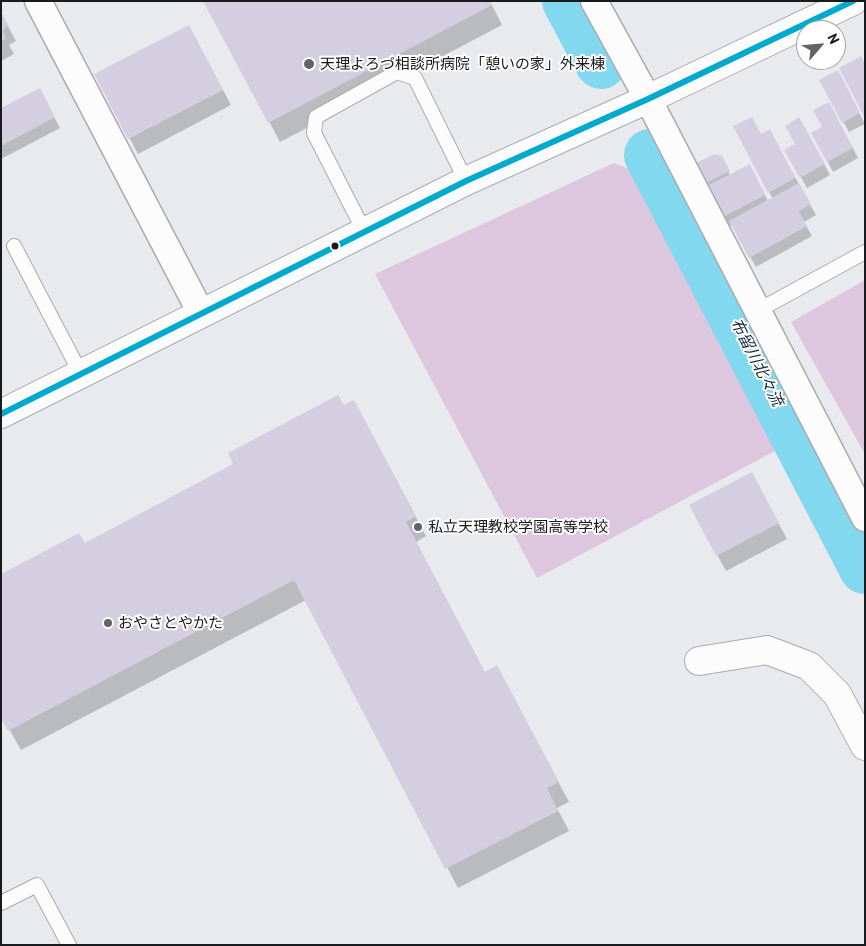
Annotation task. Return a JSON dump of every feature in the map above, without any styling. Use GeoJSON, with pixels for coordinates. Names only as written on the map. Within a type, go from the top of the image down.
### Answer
{"type":"FeatureCollection","features":[{"type":"Feature","properties":{"kind":"street"},"geometry":{"type":"LineString","coordinates":[[38,1],[201,312]]}},
{"type":"Feature","properties":{"kind":"street"},"geometry":{"type":"LineString","coordinates":[[594,1],[641,103],[757,311],[865,518]]}},
{"type":"Feature","properties":{"kind":"street"},"geometry":{"type":"LineString","coordinates":[[1,414],[364,231],[466,182],[641,103],[853,1]]}},
{"type":"Feature","properties":{"kind":"street"},"geometry":{"type":"LineString","coordinates":[[699,661],[767,650],[809,666],[837,694],[865,746]]}},
{"type":"Feature","properties":{"kind":"lane"},"geometry":{"type":"LineString","coordinates":[[364,231],[314,133],[316,117],[397,72],[415,78],[466,182]]}},
{"type":"Feature","properties":{"kind":"lane"},"geometry":{"type":"LineString","coordinates":[[14,246],[81,374]]}},
{"type":"Feature","properties":{"kind":"lane"},"geometry":{"type":"LineString","coordinates":[[757,311],[865,252]]}},
{"type":"Feature","properties":{"kind":"lane"},"geometry":{"type":"LineString","coordinates":[[1,904],[37,885],[69,945]]}},
{"type":"Feature","properties":{"kind":"shaded area"},"geometry":{"type":"Polygon","coordinates":[[[614,163],[639,173],[788,444],[537,578],[375,274],[614,163]]]}},
{"type":"Feature","properties":{"kind":"shaded area"},"geometry":{"type":"Polygon","coordinates":[[[865,280],[865,454],[791,322],[865,280]]]}},
{"type":"Feature","properties":{"kind":"building","name":"天理よろづ相談所病院「憩いの家」外来棟"},"geometry":{"type":"Polygon","coordinates":[[[203,1],[490,1],[492,5],[268,123],[203,1]]]}},
{"type":"Feature","properties":{"kind":"building"},"geometry":{"type":"Polygon","coordinates":[[[1,12],[9,26],[2,29],[6,39],[1,41],[1,12]]]}},
{"type":"Feature","properties":{"kind":"building"},"geometry":{"type":"Polygon","coordinates":[[[189,25],[223,90],[128,139],[94,74],[189,25]]]}},
{"type":"Feature","properties":{"kind":"building"},"geometry":{"type":"Polygon","coordinates":[[[861,56],[865,64],[865,118],[840,70],[846,70],[846,64],[861,56]]]}},
{"type":"Feature","properties":{"kind":"building"},"geometry":{"type":"Polygon","coordinates":[[[838,70],[860,113],[842,123],[819,80],[838,70]]]}},
{"type":"Feature","properties":{"kind":"building"},"geometry":{"type":"Polygon","coordinates":[[[40,88],[55,117],[1,146],[1,108],[40,88]]]}},
{"type":"Feature","properties":{"kind":"building"},"geometry":{"type":"Polygon","coordinates":[[[829,102],[853,148],[827,162],[811,133],[822,127],[813,110],[829,102]]]}},
{"type":"Feature","properties":{"kind":"building"},"geometry":{"type":"Polygon","coordinates":[[[752,117],[761,134],[770,129],[795,178],[768,193],[733,126],[752,117]]]}},
{"type":"Feature","properties":{"kind":"building"},"geometry":{"type":"Polygon","coordinates":[[[799,117],[825,164],[800,178],[784,150],[795,144],[785,126],[799,117]]]}},
{"type":"Feature","properties":{"kind":"building"},"geometry":{"type":"Polygon","coordinates":[[[714,154],[722,156],[730,171],[706,183],[696,163],[714,154]]]}},
{"type":"Feature","properties":{"kind":"building"},"geometry":{"type":"Polygon","coordinates":[[[750,164],[765,195],[723,217],[707,186],[750,164]]]}},
{"type":"Feature","properties":{"kind":"building"},"geometry":{"type":"Polygon","coordinates":[[[799,183],[811,204],[799,211],[807,226],[749,258],[729,221],[799,183]]]}},
{"type":"Feature","properties":{"kind":"building","name":"おやさとやかた"},"geometry":{"type":"Polygon","coordinates":[[[338,395],[344,405],[354,400],[416,516],[406,522],[485,672],[497,665],[559,782],[547,788],[558,811],[445,869],[294,580],[8,731],[1,718],[1,574],[79,533],[85,543],[233,464],[228,453],[338,395]]]}},
{"type":"Feature","properties":{"kind":"building"},"geometry":{"type":"Polygon","coordinates":[[[752,472],[779,523],[716,556],[689,505],[752,472]]]}},
{"type":"Feature","properties":{"kind":"waterway","name":"布留川北々流"},"geometry":{"type":"LineString","coordinates":[[568,1],[601,63]]}},
{"type":"Feature","properties":{"kind":"waterway","name":"布留川北々流"},"geometry":{"type":"LineString","coordinates":[[650,155],[865,568]]}},
{"type":"Feature","properties":{"kind":"transit line"},"geometry":{"type":"LineString","coordinates":[[1,414],[466,181],[648,99],[853,1]]}},
{"type":"Feature","properties":{"kind":"place","name":"天理よろづ相談所病院「憩いの家」外来棟"},"geometry":{"type":"Point","coordinates":[309,64]}},
{"type":"Feature","properties":{"kind":"place","name":"私立天理教校学園高等学校"},"geometry":{"type":"Point","coordinates":[418,527]}},
{"type":"Feature","properties":{"kind":"place","name":"おやさとやかた"},"geometry":{"type":"Point","coordinates":[108,623]}}]}
